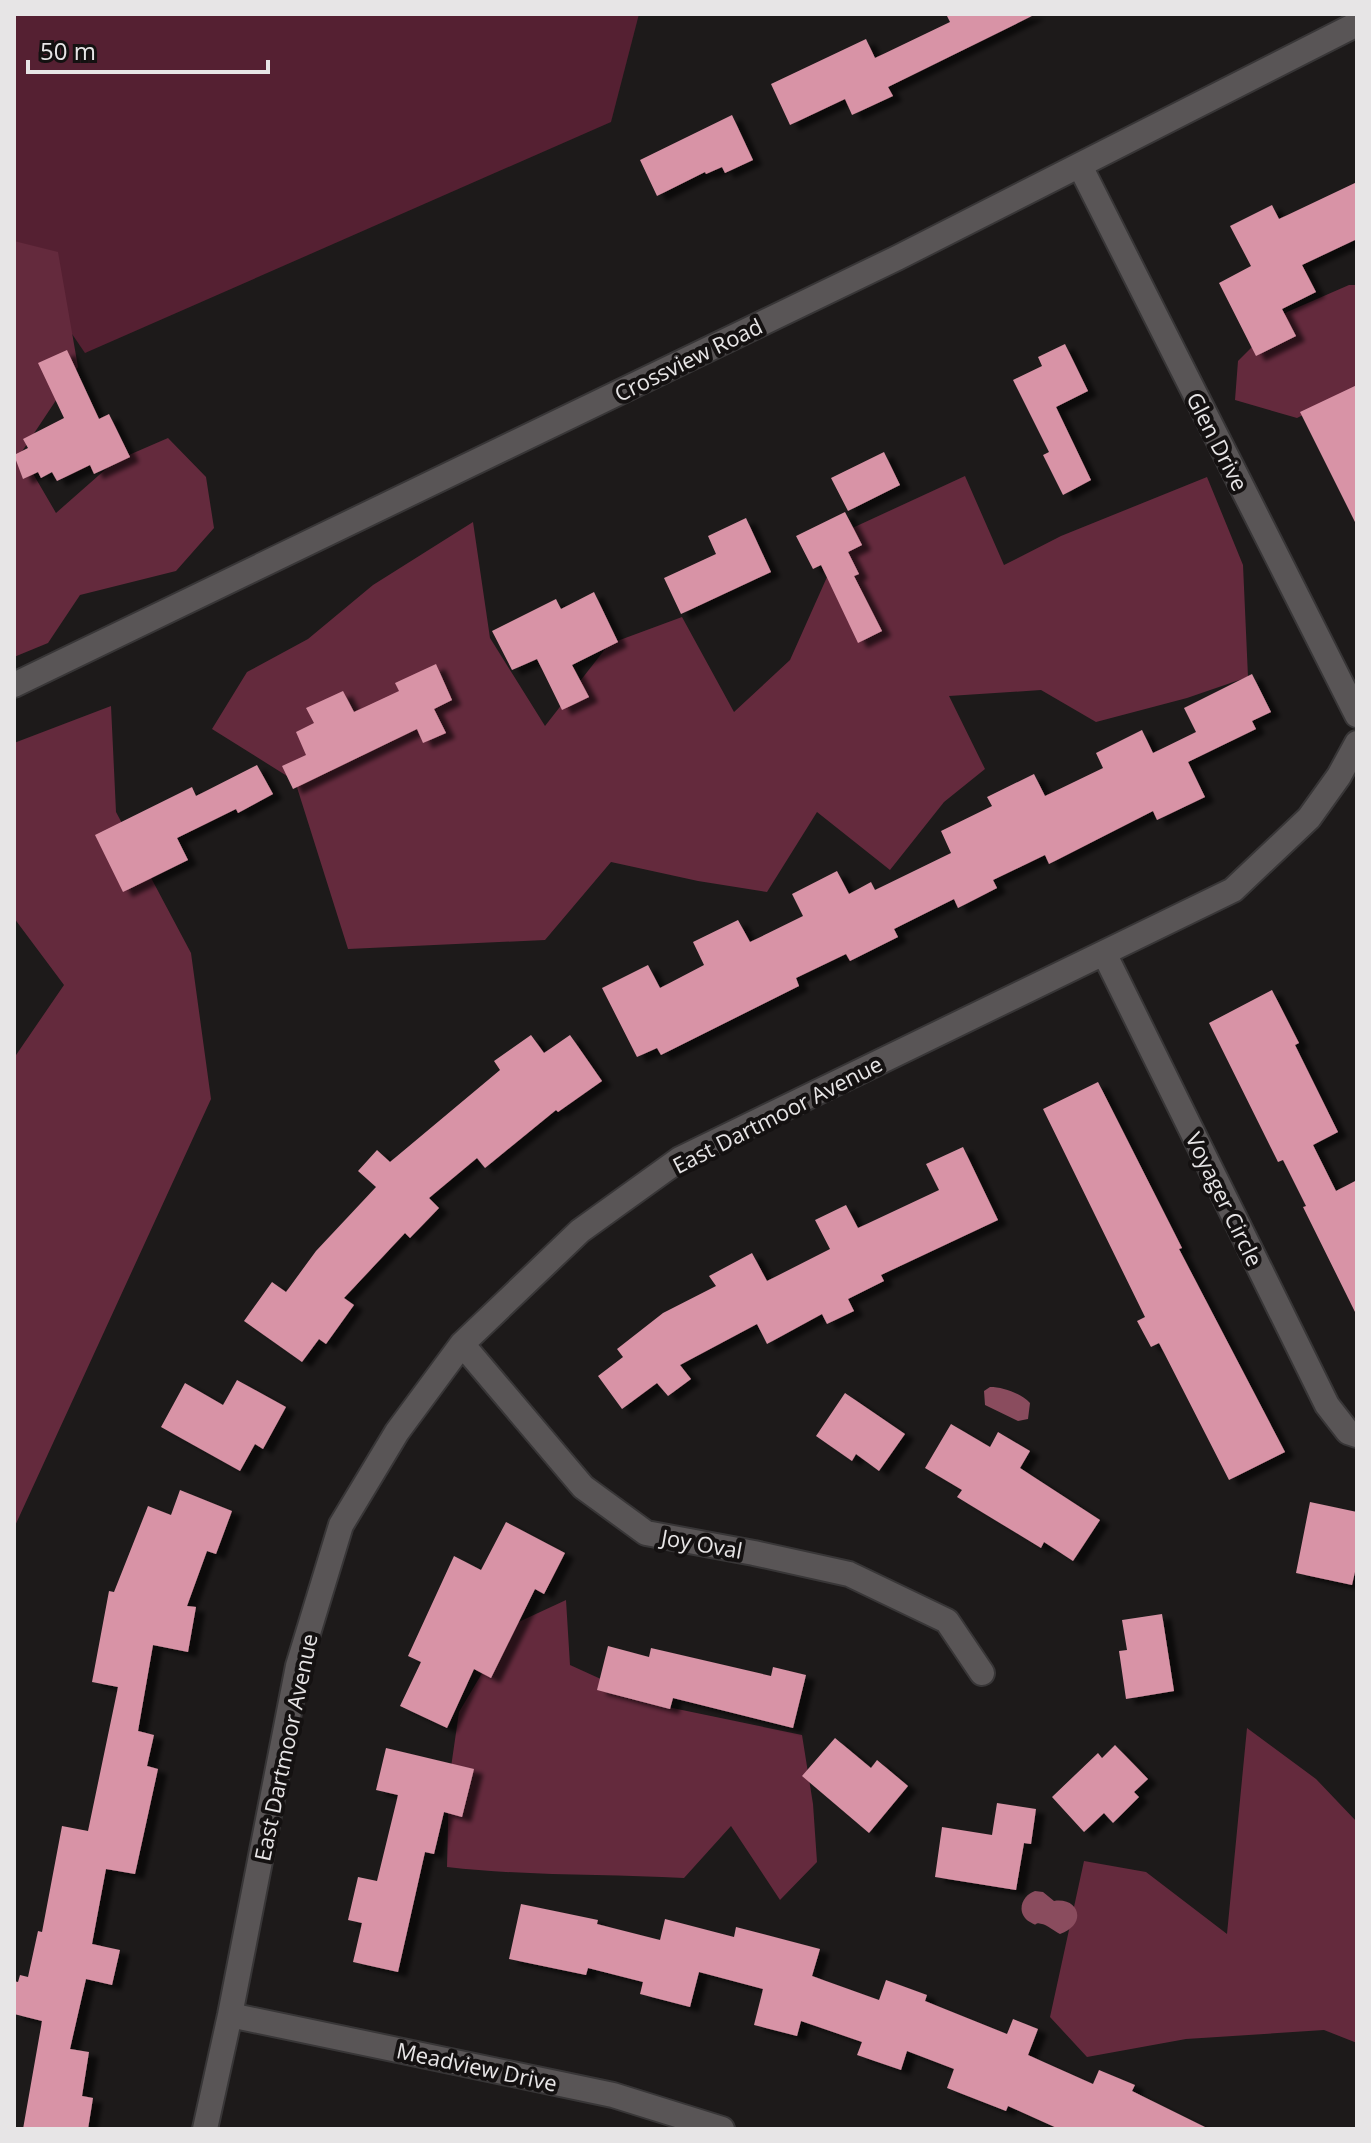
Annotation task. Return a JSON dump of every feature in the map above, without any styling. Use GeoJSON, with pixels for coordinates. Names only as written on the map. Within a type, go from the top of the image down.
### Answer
{"type":"FeatureCollection","features":[{"type":"Feature","properties":{"kind":"street","name":"Crossview Road"},"geometry":{"type":"LineString","coordinates":[[14,685],[897,258],[1357,24]]}},
{"type":"Feature","properties":{"kind":"street","name":"Glen Drive"},"geometry":{"type":"LineString","coordinates":[[1080,166],[1357,715]]}},
{"type":"Feature","properties":{"kind":"street","name":"East Dartmoor Avenue"},"geometry":{"type":"LineString","coordinates":[[205,2129],[298,1666],[341,1525],[397,1432],[462,1344],[580,1231],[680,1159],[1233,890],[1309,818],[1339,776],[1357,743]]}},
{"type":"Feature","properties":{"kind":"street","name":"Voyager Circle"},"geometry":{"type":"LineString","coordinates":[[1104,953],[1327,1405],[1348,1432],[1357,1435]]}},
{"type":"Feature","properties":{"kind":"street","name":"Joy Oval"},"geometry":{"type":"LineString","coordinates":[[462,1344],[583,1487],[646,1533],[849,1574],[947,1621],[982,1673]]}},
{"type":"Feature","properties":{"kind":"street","name":"Meadview Drive"},"geometry":{"type":"LineString","coordinates":[[230,2015],[613,2095],[722,2129]]}},
{"type":"Feature","properties":{"kind":"shaded area"},"geometry":{"type":"Polygon","coordinates":[[[14,14],[639,14],[611,122],[85,353],[14,249],[14,14]]]}},
{"type":"Feature","properties":{"kind":"shaded area"},"geometry":{"type":"Polygon","coordinates":[[[14,241],[58,252],[78,367],[21,453],[56,513],[115,461],[168,438],[206,477],[214,528],[176,571],[80,595],[48,643],[14,657],[14,241]]]}},
{"type":"Feature","properties":{"kind":"shaded area"},"geometry":{"type":"Polygon","coordinates":[[[1349,285],[1357,285],[1357,388],[1297,418],[1235,400],[1238,361],[1287,312],[1349,285]]]}},
{"type":"Feature","properties":{"kind":"shaded area"},"geometry":{"type":"Polygon","coordinates":[[[965,476],[1004,565],[1061,536],[1207,477],[1243,565],[1248,677],[1187,698],[1096,722],[1041,690],[949,696],[985,769],[944,802],[890,870],[817,812],[767,892],[611,862],[545,940],[348,949],[295,781],[212,729],[247,672],[308,639],[373,585],[473,522],[490,638],[545,726],[609,644],[682,617],[734,712],[790,660],[848,530],[965,476]]]}},
{"type":"Feature","properties":{"kind":"shaded area"},"geometry":{"type":"Polygon","coordinates":[[[111,706],[116,812],[191,953],[211,1099],[14,1528],[14,1058],[64,985],[14,918],[14,743],[111,706]]]}},
{"type":"Feature","properties":{"kind":"shaded area"},"geometry":{"type":"Polygon","coordinates":[[[990,1387],[1011,1391],[1026,1399],[1030,1403],[1028,1419],[1018,1421],[985,1405],[984,1391],[990,1387]]]}},
{"type":"Feature","properties":{"kind":"shaded area"},"geometry":{"type":"Polygon","coordinates":[[[566,1600],[570,1665],[658,1705],[802,1735],[813,1804],[817,1862],[780,1900],[731,1826],[684,1878],[447,1867],[449,1781],[459,1712],[510,1626],[566,1600]]]}},
{"type":"Feature","properties":{"kind":"shaded area"},"geometry":{"type":"Polygon","coordinates":[[[1247,1728],[1316,1779],[1357,1822],[1357,2043],[1324,2030],[1186,2039],[1087,2057],[1050,2017],[1084,1861],[1146,1872],[1227,1934],[1247,1728]]]}},
{"type":"Feature","properties":{"kind":"shaded area"},"geometry":{"type":"Polygon","coordinates":[[[1035,1891],[1074,1907],[1077,1918],[1069,1930],[1060,1934],[1025,1918],[1022,1905],[1027,1896],[1035,1891]]]}},
{"type":"Feature","properties":{"kind":"building"},"geometry":{"type":"Polygon","coordinates":[[[946,14],[1036,14],[888,87],[893,96],[852,115],[845,99],[790,125],[771,84],[866,39],[875,58],[950,22],[946,14]]]}},
{"type":"Feature","properties":{"kind":"building"},"geometry":{"type":"Polygon","coordinates":[[[732,115],[753,160],[725,173],[722,167],[705,172],[657,196],[640,160],[732,115]]]}},
{"type":"Feature","properties":{"kind":"building"},"geometry":{"type":"Polygon","coordinates":[[[1357,182],[1357,239],[1302,265],[1316,292],[1282,309],[1296,336],[1256,356],[1219,283],[1251,266],[1230,226],[1272,205],[1279,219],[1357,182]]]}},
{"type":"Feature","properties":{"kind":"building"},"geometry":{"type":"Polygon","coordinates":[[[1065,344],[1088,391],[1056,407],[1091,480],[1063,495],[1043,455],[1049,452],[1013,380],[1042,366],[1038,357],[1065,344]]]}},
{"type":"Feature","properties":{"kind":"building"},"geometry":{"type":"Polygon","coordinates":[[[67,350],[99,419],[109,414],[130,457],[94,474],[90,465],[57,481],[52,472],[41,478],[38,472],[23,479],[14,455],[28,448],[23,439],[64,418],[38,363],[67,350]]]}},
{"type":"Feature","properties":{"kind":"building"},"geometry":{"type":"Polygon","coordinates":[[[1357,385],[1357,526],[1300,412],[1357,385]]]}},
{"type":"Feature","properties":{"kind":"building"},"geometry":{"type":"Polygon","coordinates":[[[884,452],[900,485],[848,511],[831,478],[884,452]]]}},
{"type":"Feature","properties":{"kind":"building"},"geometry":{"type":"Polygon","coordinates":[[[845,512],[862,545],[848,552],[859,574],[854,576],[882,631],[858,643],[821,565],[813,569],[796,536],[845,512]]]}},
{"type":"Feature","properties":{"kind":"building"},"geometry":{"type":"Polygon","coordinates":[[[746,518],[771,572],[681,614],[664,578],[716,554],[708,536],[746,518]]]}},
{"type":"Feature","properties":{"kind":"building"},"geometry":{"type":"Polygon","coordinates":[[[594,592],[618,642],[572,665],[589,697],[562,710],[537,659],[512,670],[492,631],[556,599],[561,609],[594,592]]]}},
{"type":"Feature","properties":{"kind":"building"},"geometry":{"type":"Polygon","coordinates":[[[436,664],[452,700],[434,709],[446,733],[423,743],[417,729],[293,789],[282,766],[306,755],[296,732],[314,723],[306,708],[343,691],[354,712],[399,691],[395,683],[436,664]]]}},
{"type":"Feature","properties":{"kind":"building"},"geometry":{"type":"Polygon","coordinates":[[[1252,674],[1271,712],[1252,721],[1256,729],[1188,762],[1205,797],[1157,820],[1153,811],[1049,864],[1045,855],[993,880],[997,888],[958,908],[954,899],[894,929],[898,937],[850,961],[846,954],[796,978],[799,986],[661,1055],[657,1048],[637,1057],[602,988],[648,965],[660,988],[704,965],[693,942],[738,920],[750,942],[803,916],[792,894],[837,871],[849,894],[871,882],[875,890],[951,853],[941,831],[992,806],[987,797],[1034,774],[1045,796],[1103,768],[1096,753],[1142,730],[1153,753],[1196,732],[1184,708],[1252,674]]]}},
{"type":"Feature","properties":{"kind":"building"},"geometry":{"type":"Polygon","coordinates":[[[257,765],[273,794],[238,813],[236,809],[177,838],[188,860],[123,892],[95,835],[192,787],[196,796],[257,765]]]}},
{"type":"Feature","properties":{"kind":"building"},"geometry":{"type":"Polygon","coordinates":[[[1272,990],[1338,1132],[1313,1145],[1336,1191],[1357,1180],[1357,1316],[1283,1160],[1278,1162],[1209,1023],[1272,990]]]}},
{"type":"Feature","properties":{"kind":"building"},"geometry":{"type":"Polygon","coordinates":[[[531,1035],[544,1053],[570,1035],[602,1081],[558,1112],[556,1110],[485,1168],[477,1158],[429,1198],[439,1208],[410,1238],[405,1233],[344,1298],[354,1305],[326,1344],[319,1339],[302,1362],[244,1321],[272,1282],[286,1292],[316,1251],[376,1187],[358,1171],[377,1150],[390,1162],[500,1070],[494,1061],[531,1035]]]}},
{"type":"Feature","properties":{"kind":"building"},"geometry":{"type":"Polygon","coordinates":[[[1098,1082],[1182,1248],[1179,1249],[1285,1452],[1229,1480],[1159,1343],[1151,1347],[1137,1321],[1145,1317],[1043,1109],[1098,1082]]]}},
{"type":"Feature","properties":{"kind":"building"},"geometry":{"type":"Polygon","coordinates":[[[963,1147],[998,1220],[881,1275],[884,1281],[848,1299],[854,1311],[827,1324],[822,1314],[767,1344],[757,1324],[680,1365],[691,1379],[668,1396],[657,1383],[622,1409],[598,1376],[623,1357],[617,1349],[663,1313],[716,1286],[709,1276],[752,1253],[767,1281],[830,1249],[815,1220],[846,1205],[858,1228],[939,1190],[926,1164],[963,1147]]]}},
{"type":"Feature","properties":{"kind":"building"},"geometry":{"type":"Polygon","coordinates":[[[237,1380],[286,1407],[263,1449],[255,1444],[240,1471],[161,1427],[185,1383],[223,1405],[237,1380]]]}},
{"type":"Feature","properties":{"kind":"building"},"geometry":{"type":"Polygon","coordinates":[[[845,1393],[905,1434],[879,1471],[856,1454],[852,1461],[816,1436],[845,1393]]]}},
{"type":"Feature","properties":{"kind":"building"},"geometry":{"type":"Polygon","coordinates":[[[951,1424],[990,1447],[998,1432],[1030,1451],[1020,1468],[1100,1520],[1073,1561],[1044,1542],[1041,1548],[957,1497],[962,1490],[925,1468],[951,1424]]]}},
{"type":"Feature","properties":{"kind":"building"},"geometry":{"type":"Polygon","coordinates":[[[180,1490],[232,1511],[216,1554],[207,1551],[187,1606],[196,1607],[188,1652],[153,1645],[138,1731],[154,1735],[147,1766],[158,1769],[135,1874],[106,1869],[92,1944],[120,1950],[112,1985],[86,1979],[70,2049],[89,2052],[82,2096],[93,2098],[88,2129],[23,2129],[42,2021],[14,2014],[14,1981],[18,1982],[20,1975],[28,1977],[38,1931],[42,1932],[62,1826],[88,1831],[118,1687],[92,1682],[109,1591],[114,1592],[148,1506],[171,1515],[180,1490]]]}},
{"type":"Feature","properties":{"kind":"building"},"geometry":{"type":"Polygon","coordinates":[[[1310,1502],[1357,1512],[1357,1563],[1352,1585],[1296,1573],[1310,1502]]]}},
{"type":"Feature","properties":{"kind":"building"},"geometry":{"type":"Polygon","coordinates":[[[506,1522],[565,1553],[544,1594],[535,1589],[491,1678],[474,1669],[447,1728],[400,1706],[421,1662],[408,1656],[454,1556],[481,1570],[506,1522]]]}},
{"type":"Feature","properties":{"kind":"building"},"geometry":{"type":"Polygon","coordinates":[[[1162,1614],[1174,1691],[1126,1699],[1119,1651],[1127,1650],[1122,1620],[1162,1614]]]}},
{"type":"Feature","properties":{"kind":"building"},"geometry":{"type":"Polygon","coordinates":[[[608,1646],[649,1657],[651,1648],[771,1676],[773,1667],[806,1675],[793,1728],[673,1698],[670,1709],[597,1690],[608,1646]]]}},
{"type":"Feature","properties":{"kind":"building"},"geometry":{"type":"Polygon","coordinates":[[[835,1738],[871,1768],[877,1760],[908,1786],[869,1833],[802,1776],[835,1738]]]}},
{"type":"Feature","properties":{"kind":"building"},"geometry":{"type":"Polygon","coordinates":[[[1115,1745],[1148,1779],[1134,1792],[1139,1797],[1113,1823],[1104,1813],[1084,1832],[1052,1797],[1098,1753],[1102,1758],[1115,1745]]]}},
{"type":"Feature","properties":{"kind":"building"},"geometry":{"type":"Polygon","coordinates":[[[386,1748],[474,1769],[462,1817],[444,1812],[434,1854],[425,1852],[398,1972],[353,1962],[362,1923],[348,1920],[358,1877],[377,1881],[398,1795],[376,1790],[386,1748]]]}},
{"type":"Feature","properties":{"kind":"building"},"geometry":{"type":"Polygon","coordinates":[[[997,1803],[1036,1809],[1031,1844],[1024,1843],[1016,1890],[935,1877],[942,1827],[992,1835],[997,1803]]]}},
{"type":"Feature","properties":{"kind":"building"},"geometry":{"type":"Polygon","coordinates":[[[521,1904],[598,1920],[597,1924],[660,1940],[665,1919],[734,1937],[736,1927],[820,1949],[812,1976],[879,2000],[886,1980],[927,1995],[925,2001],[1007,2034],[1013,2019],[1038,2029],[1028,2055],[1093,2084],[1099,2070],[1135,2085],[1132,2091],[1209,2129],[1059,2129],[1008,2106],[1006,2111],[947,2088],[954,2069],[907,2051],[901,2070],[857,2055],[862,2042],[801,2021],[797,2036],[754,2025],[763,1989],[699,1972],[690,2007],[640,1994],[643,1982],[588,1968],[586,1975],[509,1959],[521,1904]]]}}]}
